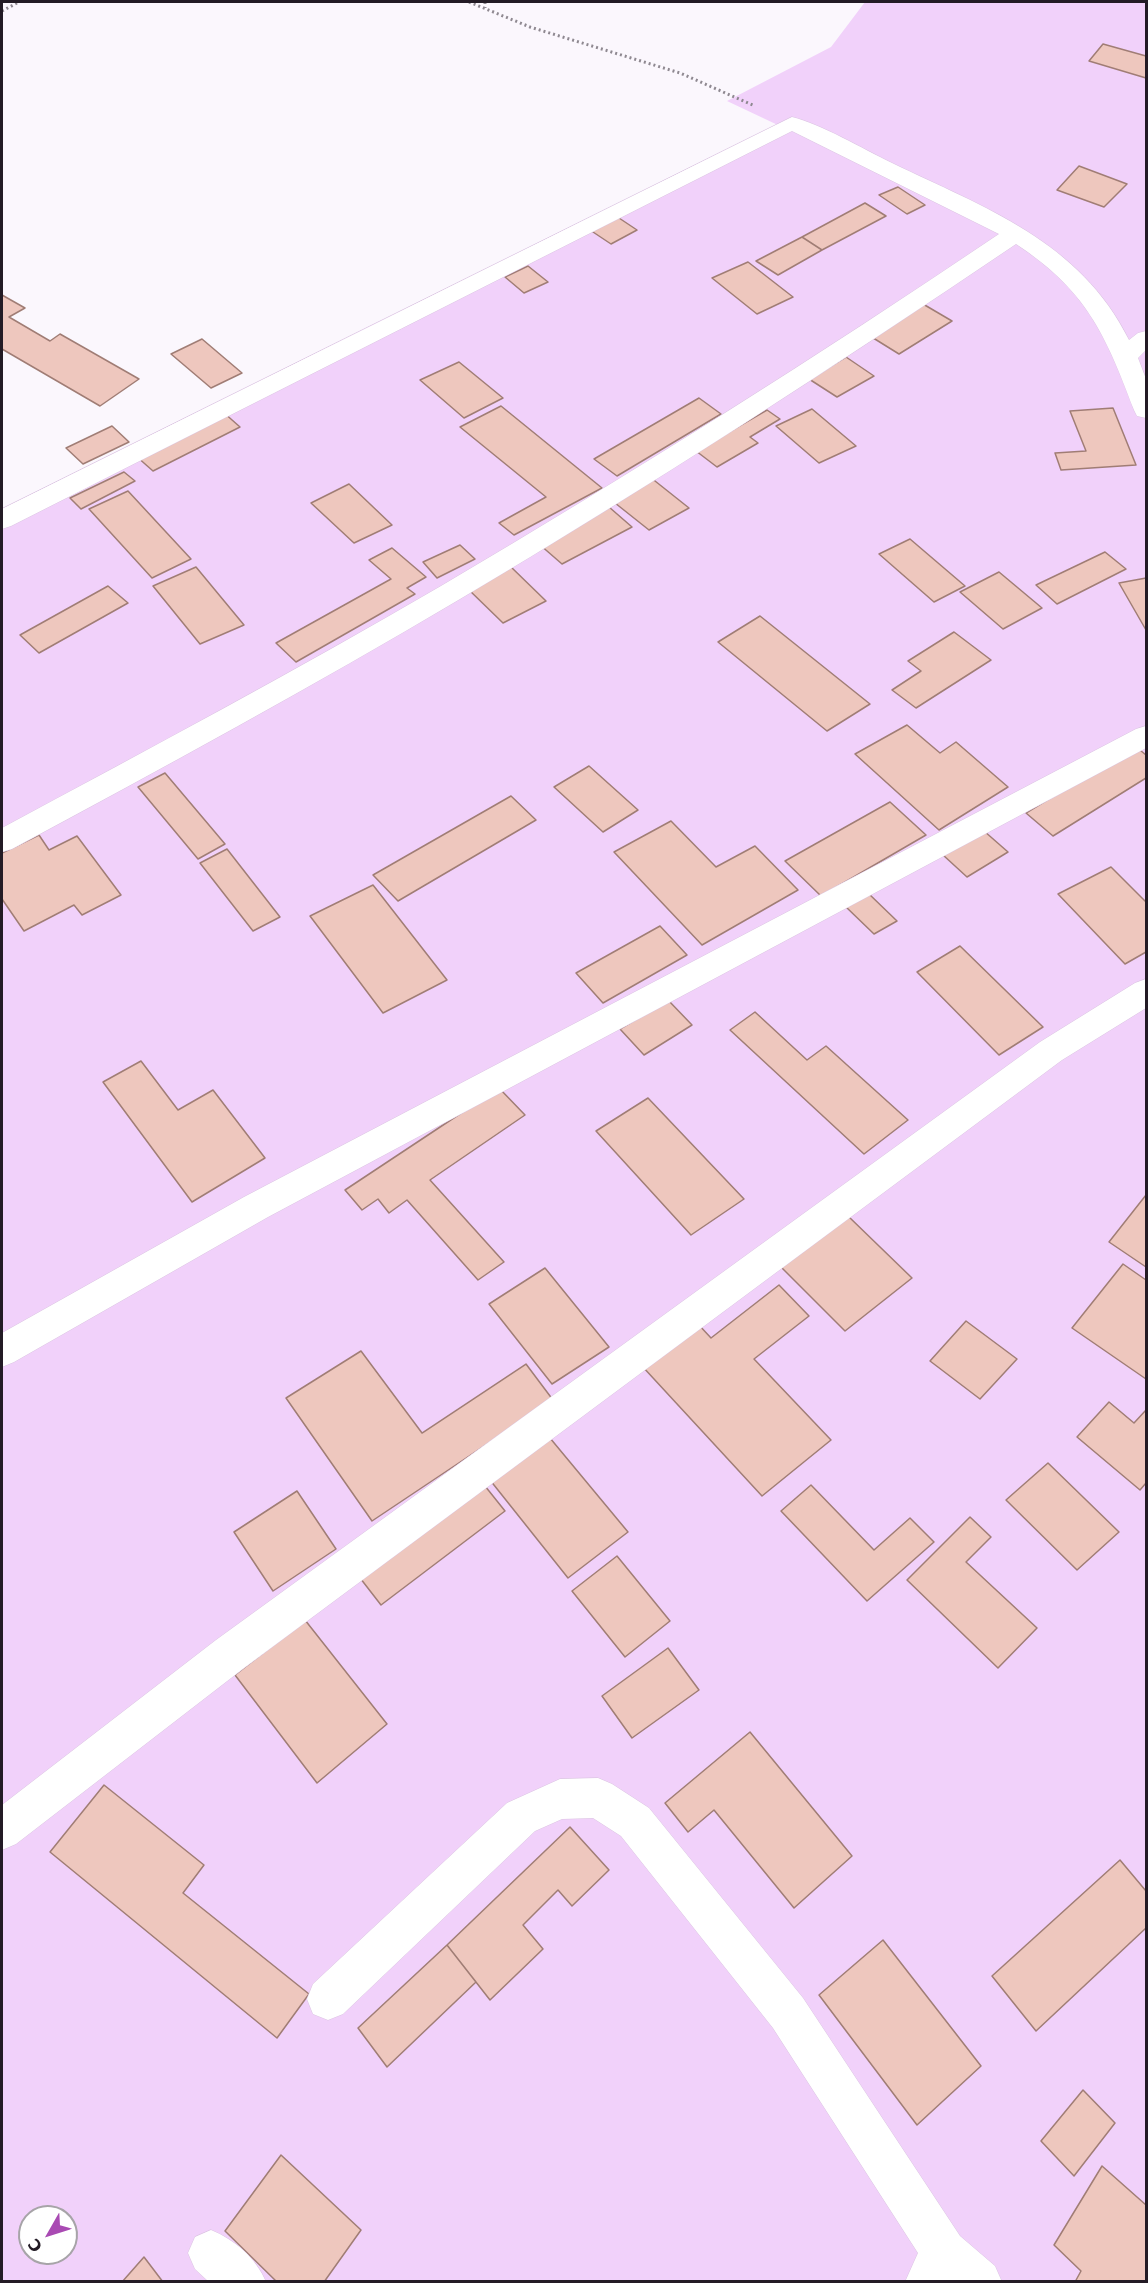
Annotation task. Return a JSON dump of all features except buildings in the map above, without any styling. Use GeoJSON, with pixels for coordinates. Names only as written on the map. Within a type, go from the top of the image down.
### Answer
{"type":"FeatureCollection","features":[{"type":"Feature","properties":{"kind":"street"},"geometry":{"type":"LineString","coordinates":[[2,520],[792,123],[1016,233],[1054,259],[1076,279],[1099,307],[1125,356],[1146,410]]}},
{"type":"Feature","properties":{"kind":"street"},"geometry":{"type":"LineString","coordinates":[[2,841],[366,641],[751,407],[924,296],[1016,233]]}},
{"type":"Feature","properties":{"kind":"street"},"geometry":{"type":"LineString","coordinates":[[1125,356],[1146,338]]}},
{"type":"Feature","properties":{"kind":"street"},"geometry":{"type":"LineString","coordinates":[[2,1352],[256,1207],[1146,736]]}},
{"type":"Feature","properties":{"kind":"street"},"geometry":{"type":"LineString","coordinates":[[2,1830],[230,1654],[1051,1051],[1146,992]]}},
{"type":"Feature","properties":{"kind":"street"},"geometry":{"type":"LineString","coordinates":[[328,1999],[521,1817],[560,1799],[598,1798],[634,1822],[788,2013],[936,2267],[979,2282]]}},
{"type":"Feature","properties":{"kind":"path"},"geometry":{"type":"LineString","coordinates":[[2,11],[19,2]]}},
{"type":"Feature","properties":{"kind":"path"},"geometry":{"type":"LineString","coordinates":[[469,2],[530,27],[680,73],[792,123]]}},
{"type":"Feature","properties":{"kind":"path"},"geometry":{"type":"LineString","coordinates":[[485,2],[485,8]]}},
{"type":"Feature","properties":{"kind":"shaded area"},"geometry":{"type":"Polygon","coordinates":[[[865,2],[1146,2],[1146,2281],[2,2281],[2,516],[372,325],[782,127],[727,101],[831,47],[865,2]]]}}]}
